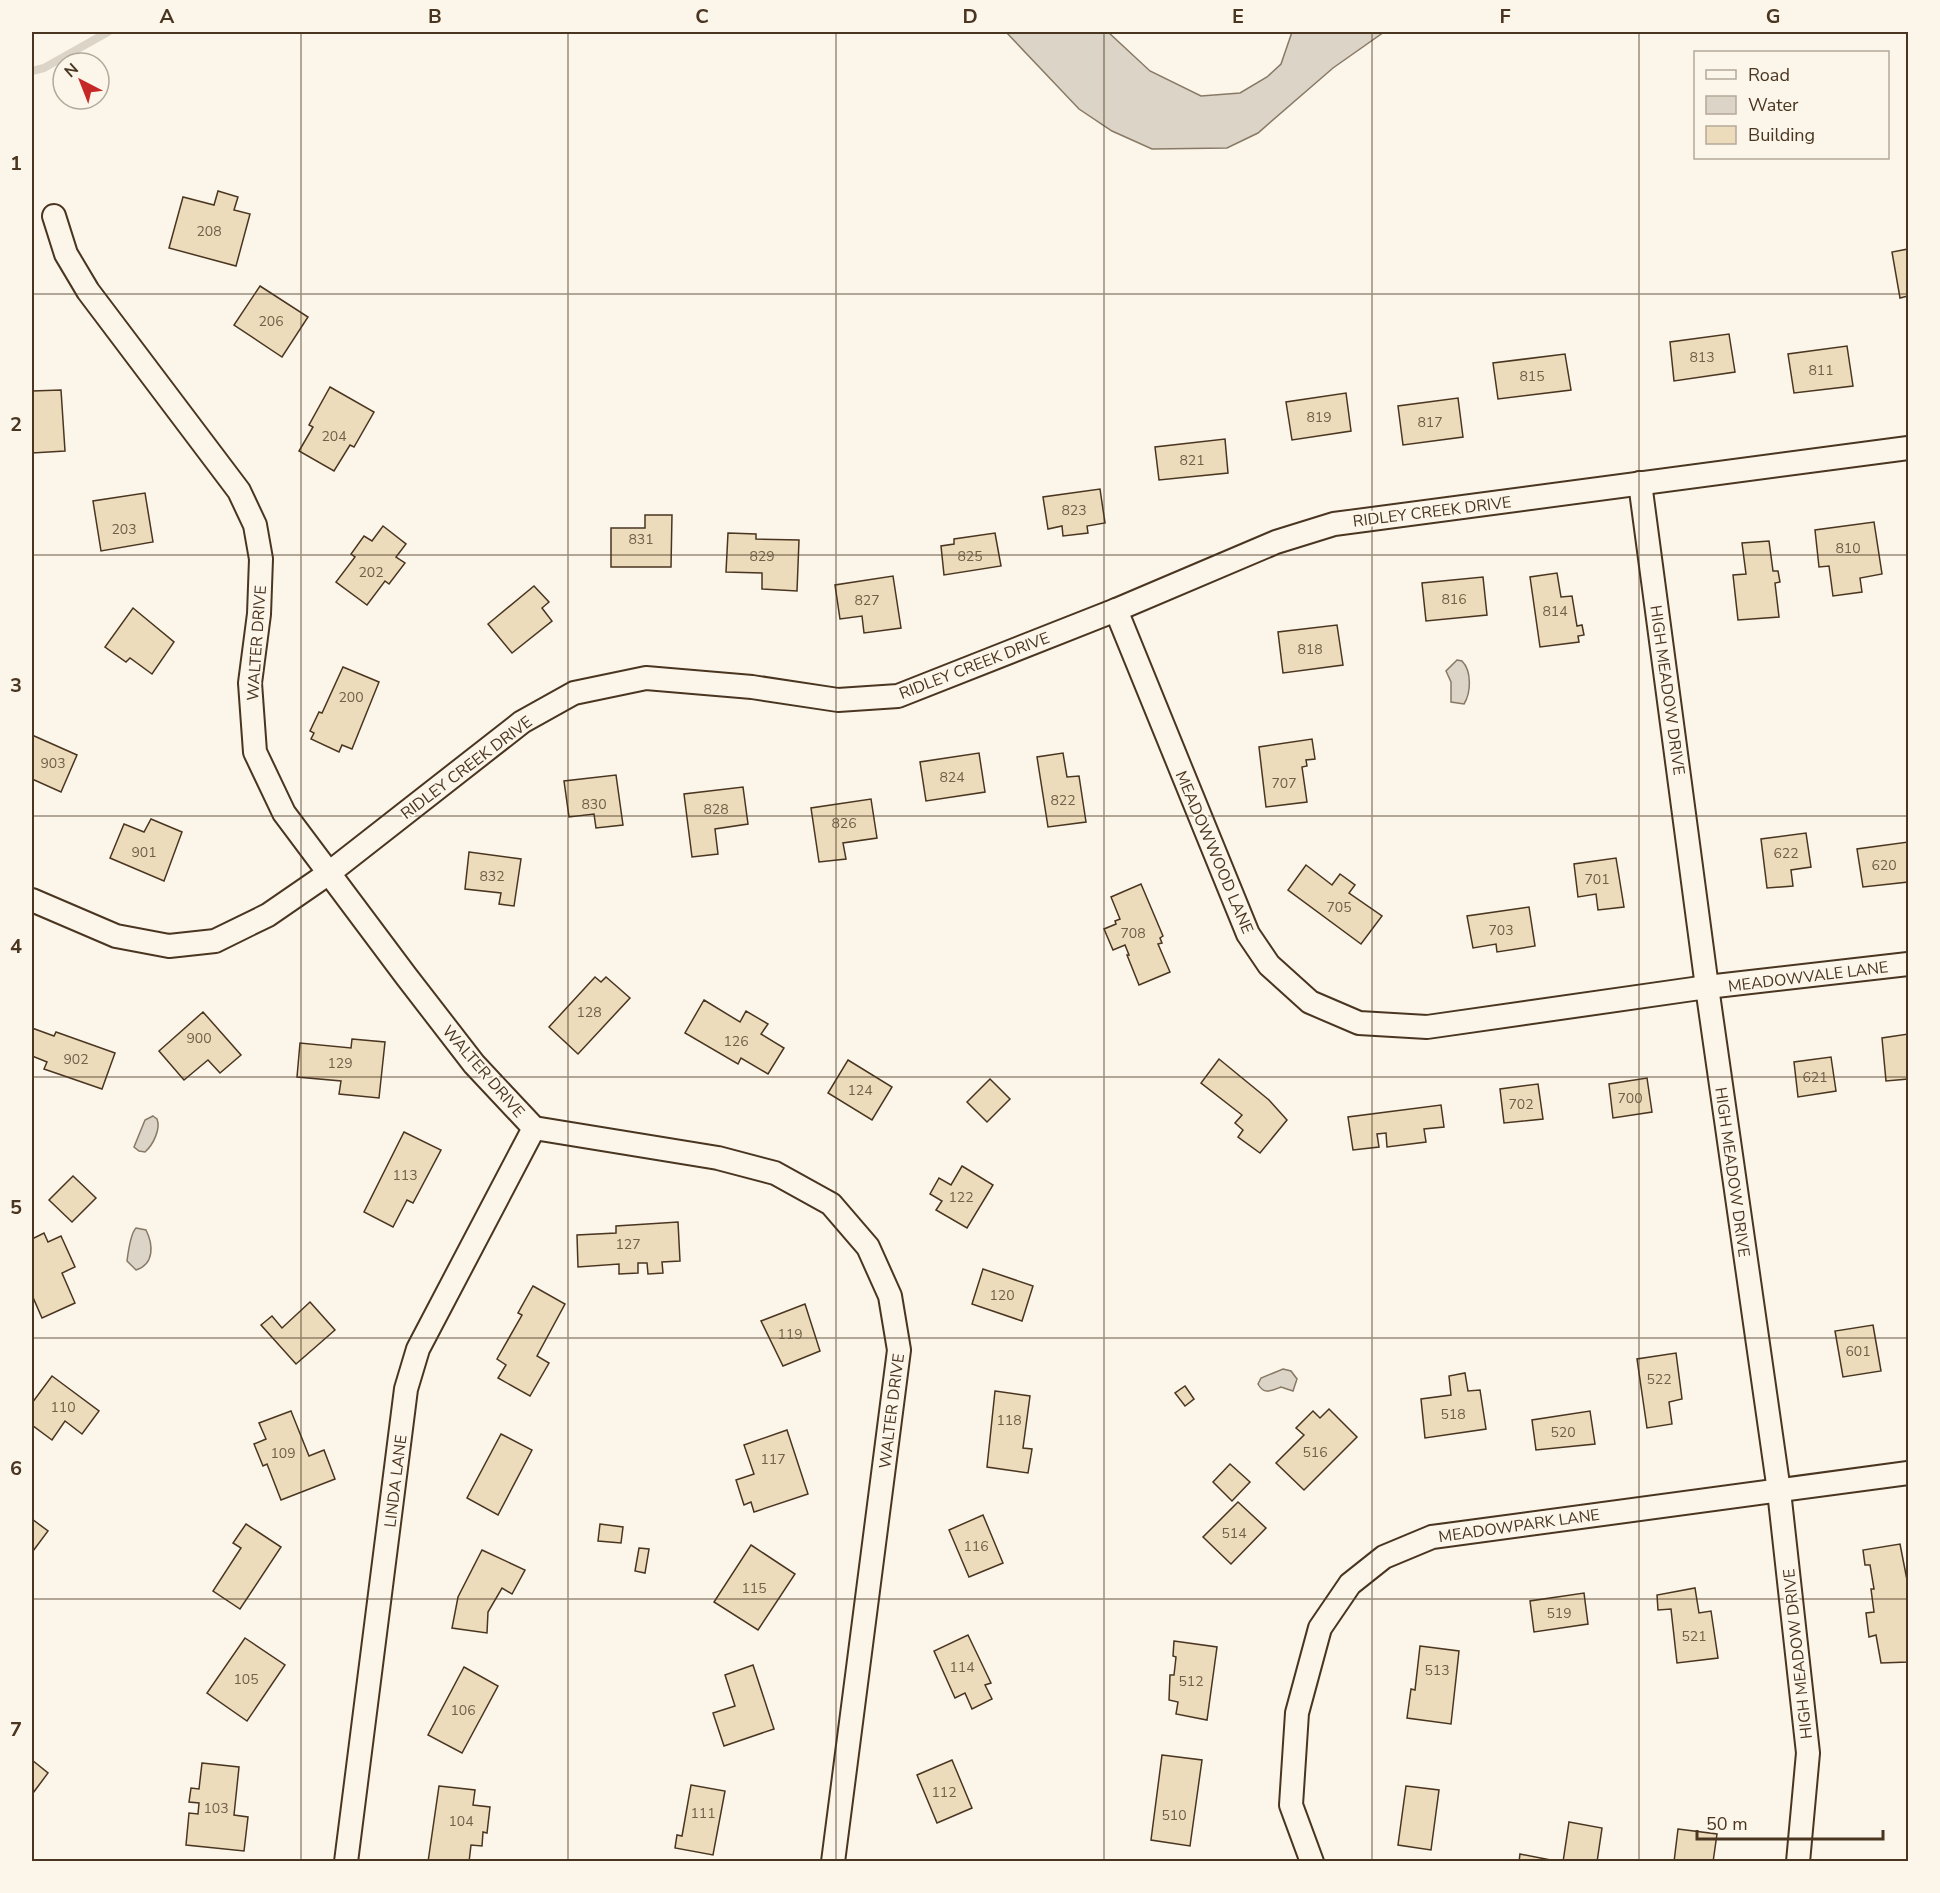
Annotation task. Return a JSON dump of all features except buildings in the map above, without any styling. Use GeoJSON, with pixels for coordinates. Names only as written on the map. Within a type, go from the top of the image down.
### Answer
{"type":"FeatureCollection","features":[{"type":"Feature","properties":{"kind":"street","name":"WALTER DRIVE"},"geometry":{"type":"LineString","coordinates":[[54,216],[66,254],[88,291],[239,491],[255,525],[261,558],[259,614],[250,683],[255,752],[284,813],[474,1064],[534,1128],[718,1158],[775,1173],[831,1204],[868,1247],[890,1296],[899,1353],[833,1862]]}},
{"type":"Feature","properties":{"kind":"street","name":"RIDLEY CREEK DRIVE"},"geometry":{"type":"LineString","coordinates":[[32,900],[116,936],[169,946],[215,941],[268,915],[329,873],[522,722],[574,693],[646,678],[752,687],[838,700],[898,696],[1116,610],[1276,542],[1334,524],[1908,448]]}},
{"type":"Feature","properties":{"kind":"street","name":"HIGH MEADOW DRIVE"},"geometry":{"type":"LineString","coordinates":[[1640,483],[1707,987],[1779,1491],[1808,1753],[1798,1862]]}},
{"type":"Feature","properties":{"kind":"street","name":"MEADOWWOOD LANE"},"geometry":{"type":"LineString","coordinates":[[1116,610],[1248,934],[1269,965],[1310,1002],[1359,1023],[1427,1027],[1707,987]]}},
{"type":"Feature","properties":{"kind":"street","name":"MEADOWVALE LANE"},"geometry":{"type":"LineString","coordinates":[[1707,987],[1908,964]]}},
{"type":"Feature","properties":{"kind":"street","name":"LINDA LANE"},"geometry":{"type":"LineString","coordinates":[[346,1862],[406,1389],[418,1349],[534,1128]]}},
{"type":"Feature","properties":{"kind":"street"},"geometry":{"type":"LineString","coordinates":[[1779,1491],[1908,1473]]}},
{"type":"Feature","properties":{"kind":"street","name":"MEADOWPARK LANE"},"geometry":{"type":"LineString","coordinates":[[1312,1862],[1291,1805],[1297,1713],[1320,1628],[1350,1584],[1384,1557],[1432,1537],[1779,1491]]}},
{"type":"Feature","properties":{"kind":"water"},"geometry":{"type":"Polygon","coordinates":[[[1006,32],[1108,32],[1150,71],[1201,96],[1240,93],[1267,77],[1281,64],[1292,32],[1384,32],[1333,68],[1258,133],[1227,148],[1152,149],[1112,131],[1079,109],[1006,32]]]}},
{"type":"Feature","properties":{"kind":"water"},"geometry":{"type":"Polygon","coordinates":[[[1457,660],[1462,661],[1465,665],[1469,676],[1469,688],[1464,704],[1451,702],[1451,682],[1446,671],[1457,660]]]}},
{"type":"Feature","properties":{"kind":"water"},"geometry":{"type":"Polygon","coordinates":[[[153,1116],[158,1123],[156,1137],[145,1152],[139,1151],[134,1147],[145,1120],[153,1116]]]}},
{"type":"Feature","properties":{"kind":"water"},"geometry":{"type":"Polygon","coordinates":[[[136,1228],[146,1230],[151,1253],[147,1263],[136,1270],[127,1261],[131,1239],[136,1228]]]}},
{"type":"Feature","properties":{"kind":"water"},"geometry":{"type":"Polygon","coordinates":[[[1283,1369],[1291,1371],[1297,1379],[1293,1391],[1281,1387],[1265,1391],[1260,1387],[1258,1384],[1261,1378],[1283,1369]]]}},
{"type":"Feature","properties":{"kind":"waterway"},"geometry":{"type":"LineString","coordinates":[[32,71],[44,68],[108,32]]}}]}
